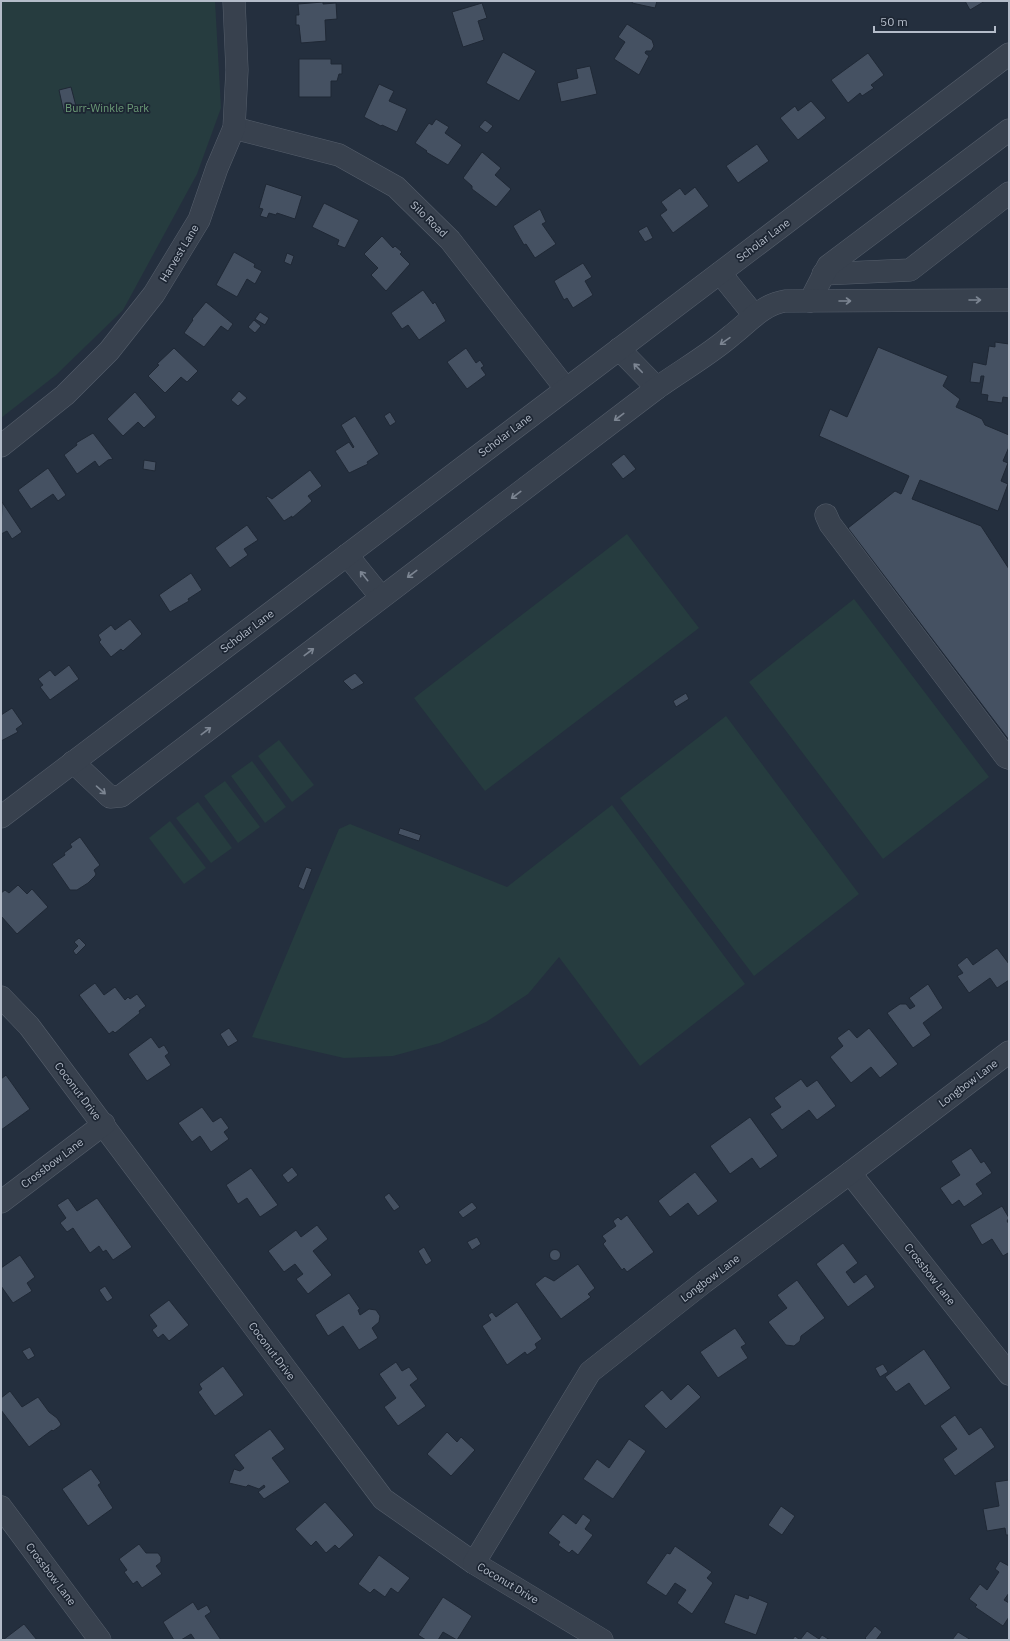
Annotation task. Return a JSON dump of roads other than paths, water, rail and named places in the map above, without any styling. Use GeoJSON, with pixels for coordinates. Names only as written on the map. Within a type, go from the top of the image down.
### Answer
{"type":"FeatureCollection","features":[{"type":"Feature","properties":{"kind":"street","name":"Harvest Lane"},"geometry":{"type":"LineString","coordinates":[[1,446],[65,395],[109,351],[154,294],[199,220],[217,168],[234,128],[237,70],[234,1]]}},
{"type":"Feature","properties":{"kind":"street","name":"Scholar Lane"},"geometry":{"type":"LineString","coordinates":[[1,817],[1009,54]]}},
{"type":"Feature","properties":{"kind":"street","name":"Silo Road"},"geometry":{"type":"LineString","coordinates":[[234,128],[338,155],[396,187],[450,240],[566,389]]}},
{"type":"Feature","properties":{"kind":"street"},"geometry":{"type":"LineString","coordinates":[[810,301],[828,266],[1009,130]]}},
{"type":"Feature","properties":{"kind":"street"},"geometry":{"type":"LineString","coordinates":[[823,274],[910,270],[1009,193]]}},
{"type":"Feature","properties":{"kind":"street"},"geometry":{"type":"LineString","coordinates":[[720,273],[754,315]]}},
{"type":"Feature","properties":{"kind":"street"},"geometry":{"type":"LineString","coordinates":[[73,762],[110,797],[121,796],[657,388],[732,336],[754,315],[769,305],[776,303],[810,301],[1009,300]]}},
{"type":"Feature","properties":{"kind":"street"},"geometry":{"type":"LineString","coordinates":[[619,349],[657,388]]}},
{"type":"Feature","properties":{"kind":"street"},"geometry":{"type":"LineString","coordinates":[[826,514],[830,524],[1006,757],[1009,758]]}},
{"type":"Feature","properties":{"kind":"street"},"geometry":{"type":"LineString","coordinates":[[347,555],[381,597]]}},
{"type":"Feature","properties":{"kind":"street","name":"Coconut Drive"},"geometry":{"type":"LineString","coordinates":[[1,997],[29,1026],[104,1124],[383,1499],[474,1563],[602,1640]]}},
{"type":"Feature","properties":{"kind":"street","name":"Longbow Lane"},"geometry":{"type":"LineString","coordinates":[[474,1563],[590,1372],[704,1282],[1009,1052]]}},
{"type":"Feature","properties":{"kind":"street","name":"Crossbow Lane"},"geometry":{"type":"LineString","coordinates":[[1,1202],[104,1124]]}},
{"type":"Feature","properties":{"kind":"street","name":"Crossbow Lane"},"geometry":{"type":"LineString","coordinates":[[850,1173],[1009,1374]]}},
{"type":"Feature","properties":{"kind":"street","name":"Crossbow Lane"},"geometry":{"type":"LineString","coordinates":[[1,1507],[100,1640]]}},
{"type":"Feature","properties":{"kind":"park label","name":"Burr-Winkle Park"},"geometry":{"type":"Point","coordinates":[107,108]}}]}
